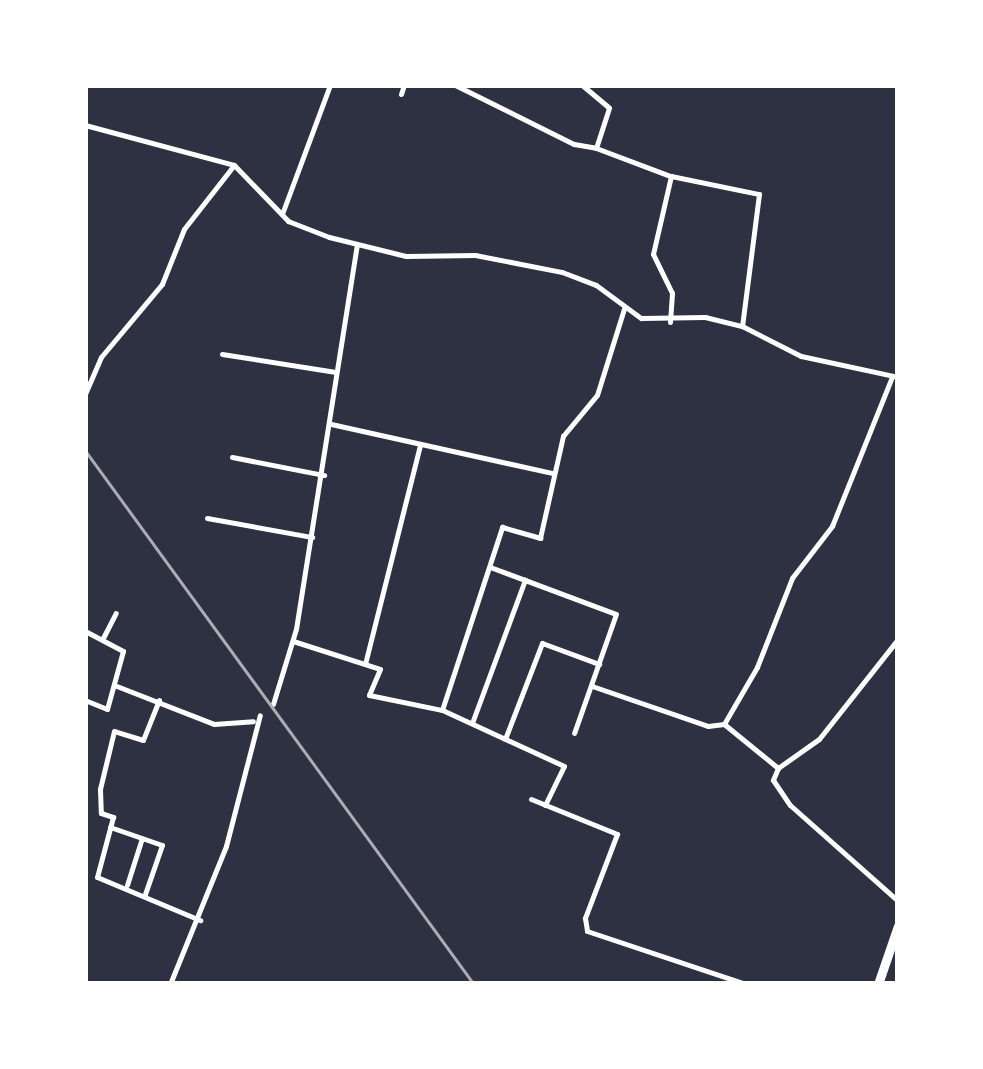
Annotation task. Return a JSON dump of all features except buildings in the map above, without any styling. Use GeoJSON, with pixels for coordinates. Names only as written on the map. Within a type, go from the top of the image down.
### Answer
{"type":"FeatureCollection","features":[{"type":"Feature","properties":{"kind":"main road"},"geometry":{"type":"LineString","coordinates":[[878,984],[898,926]]}},
{"type":"Feature","properties":{"kind":"street"},"geometry":{"type":"LineString","coordinates":[[282,214],[330,85]]}},
{"type":"Feature","properties":{"kind":"street"},"geometry":{"type":"LineString","coordinates":[[401,94],[404,85]]}},
{"type":"Feature","properties":{"kind":"street"},"geometry":{"type":"LineString","coordinates":[[455,85],[574,144],[596,148],[671,176],[759,194],[742,326]]}},
{"type":"Feature","properties":{"kind":"street"},"geometry":{"type":"LineString","coordinates":[[582,85],[609,108],[596,148]]}},
{"type":"Feature","properties":{"kind":"street"},"geometry":{"type":"LineString","coordinates":[[85,125],[234,165],[296,226],[357,245],[406,256],[474,255],[562,272],[596,285],[624,308],[670,322],[706,317],[742,326],[801,356],[895,377],[832,526],[792,578],[758,667],[724,724]]}},
{"type":"Feature","properties":{"kind":"street"},"geometry":{"type":"LineString","coordinates":[[85,394],[101,358],[162,284],[184,229],[234,165]]}},
{"type":"Feature","properties":{"kind":"street"},"geometry":{"type":"LineString","coordinates":[[670,322],[672,293],[653,254],[671,176]]}},
{"type":"Feature","properties":{"kind":"street"},"geometry":{"type":"LineString","coordinates":[[273,704],[293,641],[324,475],[357,245]]}},
{"type":"Feature","properties":{"kind":"street"},"geometry":{"type":"LineString","coordinates":[[442,710],[502,527],[540,538],[563,436],[597,395],[624,308]]}},
{"type":"Feature","properties":{"kind":"street"},"geometry":{"type":"LineString","coordinates":[[222,354],[336,372]]}},
{"type":"Feature","properties":{"kind":"street"},"geometry":{"type":"LineString","coordinates":[[332,424],[552,472]]}},
{"type":"Feature","properties":{"kind":"street"},"geometry":{"type":"LineString","coordinates":[[366,664],[420,445]]}},
{"type":"Feature","properties":{"kind":"street"},"geometry":{"type":"LineString","coordinates":[[232,456],[324,475]]}},
{"type":"Feature","properties":{"kind":"street"},"geometry":{"type":"LineString","coordinates":[[207,518],[312,537]]}},
{"type":"Feature","properties":{"kind":"street"},"geometry":{"type":"LineString","coordinates":[[490,567],[616,614],[574,733]]}},
{"type":"Feature","properties":{"kind":"street"},"geometry":{"type":"LineString","coordinates":[[472,724],[526,580]]}},
{"type":"Feature","properties":{"kind":"street"},"geometry":{"type":"LineString","coordinates":[[103,638],[116,613]]}},
{"type":"Feature","properties":{"kind":"street"},"geometry":{"type":"LineString","coordinates":[[85,631],[123,651],[107,710],[85,700]]}},
{"type":"Feature","properties":{"kind":"street"},"geometry":{"type":"LineString","coordinates":[[898,640],[819,738],[778,768],[773,780],[790,805],[898,901]]}},
{"type":"Feature","properties":{"kind":"street"},"geometry":{"type":"LineString","coordinates":[[293,641],[380,669],[368,694],[442,710],[564,766],[545,805]]}},
{"type":"Feature","properties":{"kind":"street"},"geometry":{"type":"LineString","coordinates":[[505,739],[542,643],[599,664]]}},
{"type":"Feature","properties":{"kind":"street"},"geometry":{"type":"LineString","coordinates":[[114,685],[214,724],[256,718],[226,846],[200,920],[170,984]]}},
{"type":"Feature","properties":{"kind":"street"},"geometry":{"type":"LineString","coordinates":[[592,686],[708,726],[724,724],[778,768]]}},
{"type":"Feature","properties":{"kind":"street"},"geometry":{"type":"LineString","coordinates":[[159,700],[143,740],[114,731],[100,789],[101,813],[113,817],[96,877],[127,886],[200,920]]}},
{"type":"Feature","properties":{"kind":"street"},"geometry":{"type":"LineString","coordinates":[[531,799],[617,834],[584,918],[587,931],[745,984]]}},
{"type":"Feature","properties":{"kind":"street"},"geometry":{"type":"LineString","coordinates":[[110,827],[162,845],[144,894]]}},
{"type":"Feature","properties":{"kind":"street"},"geometry":{"type":"LineString","coordinates":[[127,886],[142,838]]}},
{"type":"Feature","properties":{"kind":"railway"},"geometry":{"type":"LineString","coordinates":[[85,450],[474,984]]}}]}
